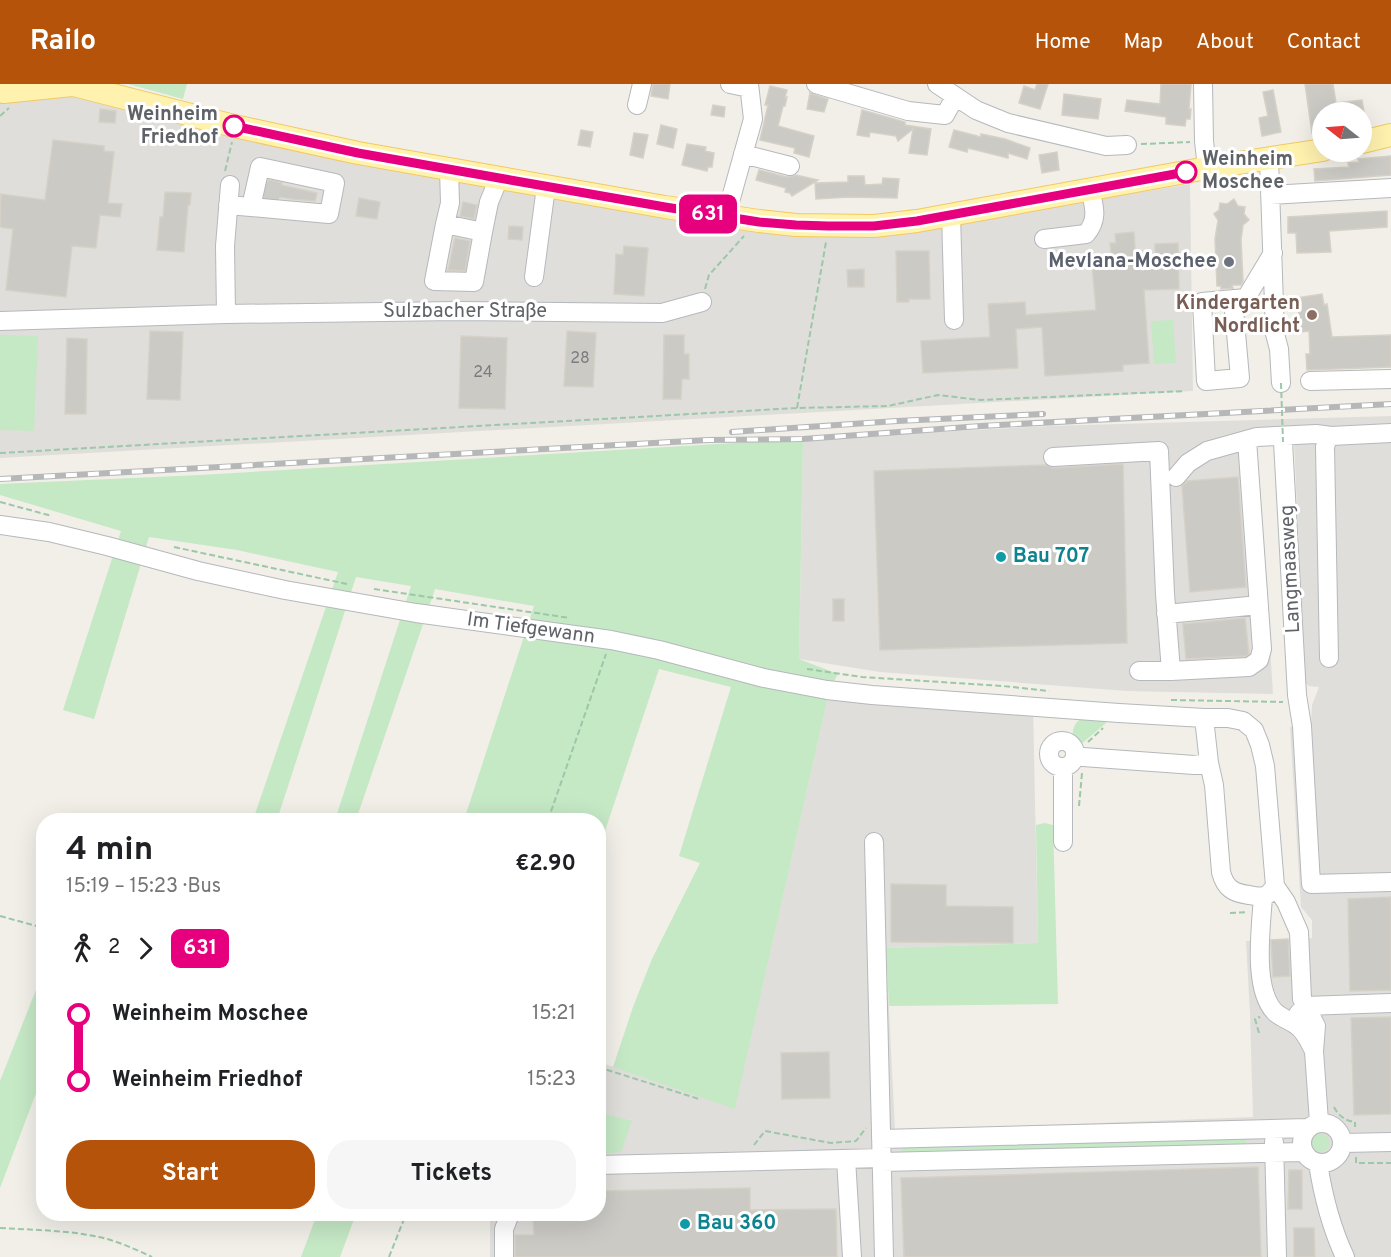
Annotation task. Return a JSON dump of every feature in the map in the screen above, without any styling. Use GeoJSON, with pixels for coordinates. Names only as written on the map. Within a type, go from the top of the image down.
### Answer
{"type":"FeatureCollection","features":[{"type":"Feature","properties":{"kind":"main road"},"geometry":{"type":"LineString","coordinates":[[2,94],[71,84],[234,126],[358,153],[546,187],[759,222],[796,225],[874,226],[917,221],[1207,168],[1312,152]]}},
{"type":"Feature","properties":{"kind":"main road"},"geometry":{"type":"LineString","coordinates":[[1372,140],[1391,135]]}},
{"type":"Feature","properties":{"kind":"street"},"geometry":{"type":"LineString","coordinates":[[637,105],[642,84]]}},
{"type":"Feature","properties":{"kind":"street"},"geometry":{"type":"LineString","coordinates":[[726,216],[753,119],[749,86],[730,84]]}},
{"type":"Feature","properties":{"kind":"street"},"geometry":{"type":"LineString","coordinates":[[816,84],[908,111],[945,115],[955,97]]}},
{"type":"Feature","properties":{"kind":"street"},"geometry":{"type":"LineString","coordinates":[[937,84],[976,110],[1008,123],[1106,146],[1126,145]]}},
{"type":"Feature","properties":{"kind":"street"},"geometry":{"type":"LineString","coordinates":[[1203,84],[1207,168]]}},
{"type":"Feature","properties":{"kind":"street"},"geometry":{"type":"LineString","coordinates":[[743,154],[790,166]]}},
{"type":"Feature","properties":{"kind":"street"},"geometry":{"type":"LineString","coordinates":[[1269,159],[1275,334],[1279,348],[1281,383]]}},
{"type":"Feature","properties":{"kind":"street"},"geometry":{"type":"LineString","coordinates":[[228,205],[262,205],[329,213],[335,183],[274,174],[260,167],[262,205]]}},
{"type":"Feature","properties":{"kind":"street"},"geometry":{"type":"LineString","coordinates":[[449,169],[450,203],[434,281],[474,282],[489,202],[499,178]]}},
{"type":"Feature","properties":{"kind":"street"},"geometry":{"type":"LineString","coordinates":[[226,314],[225,246],[230,185]]}},
{"type":"Feature","properties":{"kind":"street"},"geometry":{"type":"LineString","coordinates":[[534,278],[546,187]]}},
{"type":"Feature","properties":{"kind":"street"},"geometry":{"type":"LineString","coordinates":[[1270,195],[1391,188]]}},
{"type":"Feature","properties":{"kind":"street"},"geometry":{"type":"LineString","coordinates":[[1044,239],[1086,234],[1093,226],[1095,212],[1090,189]]}},
{"type":"Feature","properties":{"kind":"street"},"geometry":{"type":"LineString","coordinates":[[951,214],[954,320]]}},
{"type":"Feature","properties":{"kind":"street"},"geometry":{"type":"LineString","coordinates":[[445,224],[483,232]]}},
{"type":"Feature","properties":{"kind":"street"},"geometry":{"type":"LineString","coordinates":[[1233,299],[1246,298],[1273,253]]}},
{"type":"Feature","properties":{"kind":"street","name":"Sulzbacher Straße"},"geometry":{"type":"LineString","coordinates":[[0,321],[226,314],[457,311],[662,313],[702,302]]}},
{"type":"Feature","properties":{"kind":"street"},"geometry":{"type":"LineString","coordinates":[[1310,381],[1391,379]]}},
{"type":"Feature","properties":{"kind":"street"},"geometry":{"type":"LineString","coordinates":[[1176,477],[1188,463],[1207,452],[1257,437],[1391,433]]}},
{"type":"Feature","properties":{"kind":"street"},"geometry":{"type":"LineString","coordinates":[[1329,658],[1325,447],[1331,436]]}},
{"type":"Feature","properties":{"kind":"street"},"geometry":{"type":"LineString","coordinates":[[1138,671],[1249,667],[1259,660],[1262,649],[1247,440]]}},
{"type":"Feature","properties":{"kind":"street","name":"Langmaasweg"},"geometry":{"type":"LineString","coordinates":[[1283,442],[1297,695],[1302,726],[1311,884],[1391,882]]}},
{"type":"Feature","properties":{"kind":"street"},"geometry":{"type":"LineString","coordinates":[[1053,457],[1159,451],[1166,614],[1171,671]]}},
{"type":"Feature","properties":{"kind":"street","name":"Im Tiefgewann"},"geometry":{"type":"LineString","coordinates":[[0,525],[49,532],[198,571],[285,590],[416,613],[611,640],[659,650],[764,678],[827,690],[1066,709],[1228,718],[1243,721],[1254,730],[1265,766],[1269,891],[1260,940],[1262,988],[1270,1007],[1296,1025],[1306,1035],[1314,1051]]}},
{"type":"Feature","properties":{"kind":"street"},"geometry":{"type":"LineString","coordinates":[[1166,614],[1259,605]]}},
{"type":"Feature","properties":{"kind":"street"},"geometry":{"type":"LineString","coordinates":[[1066,709],[1051,749],[1050,759],[1058,766],[1074,760],[1194,765],[1209,763]]}},
{"type":"Feature","properties":{"kind":"street"},"geometry":{"type":"LineString","coordinates":[[881,1139],[1274,1129],[1313,1125],[1329,1123],[1338,1129],[1343,1143],[1335,1159],[1326,1163],[1318,1163],[1303,1152],[1302,1138],[1313,1125],[1316,1026],[1305,1006],[1301,989],[1299,932],[1286,902],[1269,891],[1241,894],[1227,886],[1223,880],[1214,785],[1204,718]]}},
{"type":"Feature","properties":{"kind":"street"},"geometry":{"type":"LineString","coordinates":[[1063,842],[1074,760]]}},
{"type":"Feature","properties":{"kind":"street"},"geometry":{"type":"LineString","coordinates":[[874,843],[884,1257]]}},
{"type":"Feature","properties":{"kind":"street"},"geometry":{"type":"LineString","coordinates":[[1290,1022],[1305,1006],[1391,1003]]}},
{"type":"Feature","properties":{"kind":"street"},"geometry":{"type":"LineString","coordinates":[[1274,1129],[1277,1257]]}},
{"type":"Feature","properties":{"kind":"street"},"geometry":{"type":"LineString","coordinates":[[1343,1143],[1391,1142]]}},
{"type":"Feature","properties":{"kind":"street"},"geometry":{"type":"LineString","coordinates":[[606,1165],[1303,1152]]}},
{"type":"Feature","properties":{"kind":"street"},"geometry":{"type":"LineString","coordinates":[[846,1159],[852,1257]]}},
{"type":"Feature","properties":{"kind":"street"},"geometry":{"type":"LineString","coordinates":[[1318,1163],[1326,1208],[1336,1239],[1345,1257]]}},
{"type":"Feature","properties":{"kind":"street"},"geometry":{"type":"LineString","coordinates":[[504,1257],[504,1229],[507,1221]]}},
{"type":"Feature","properties":{"kind":"street"},"geometry":{"type":"LineString","coordinates":[[850,1225],[883,1222]]}},
{"type":"Feature","properties":{"kind":"path"},"geometry":{"type":"LineString","coordinates":[[230,185],[225,173],[234,137]]}},
{"type":"Feature","properties":{"kind":"path"},"geometry":{"type":"LineString","coordinates":[[1126,145],[1204,141]]}},
{"type":"Feature","properties":{"kind":"path"},"geometry":{"type":"LineString","coordinates":[[702,302],[709,275],[746,234],[756,235],[759,222]]}},
{"type":"Feature","properties":{"kind":"path"},"geometry":{"type":"LineString","coordinates":[[797,408],[828,226]]}},
{"type":"Feature","properties":{"kind":"path"},"geometry":{"type":"LineString","coordinates":[[1281,383],[1283,442]]}},
{"type":"Feature","properties":{"kind":"path"},"geometry":{"type":"LineString","coordinates":[[0,453],[797,408],[888,406],[938,395],[980,400],[1185,391]]}},
{"type":"Feature","properties":{"kind":"path"},"geometry":{"type":"LineString","coordinates":[[0,502],[55,517]]}},
{"type":"Feature","properties":{"kind":"path"},"geometry":{"type":"LineString","coordinates":[[170,547],[348,584]]}},
{"type":"Feature","properties":{"kind":"path"},"geometry":{"type":"LineString","coordinates":[[370,588],[573,618]]}},
{"type":"Feature","properties":{"kind":"path"},"geometry":{"type":"LineString","coordinates":[[550,813],[611,640]]}},
{"type":"Feature","properties":{"kind":"path"},"geometry":{"type":"LineString","coordinates":[[798,668],[862,677],[1003,686],[1056,692]]}},
{"type":"Feature","properties":{"kind":"path"},"geometry":{"type":"LineString","coordinates":[[1167,700],[1284,702],[1292,700],[1297,695]]}},
{"type":"Feature","properties":{"kind":"path"},"geometry":{"type":"LineString","coordinates":[[1230,913],[1250,912]]}},
{"type":"Feature","properties":{"kind":"path"},"geometry":{"type":"LineString","coordinates":[[0,916],[36,926]]}},
{"type":"Feature","properties":{"kind":"path"},"geometry":{"type":"LineString","coordinates":[[606,1070],[699,1099]]}},
{"type":"Feature","properties":{"kind":"path"},"geometry":{"type":"LineString","coordinates":[[389,1257],[403,1221]]}},
{"type":"Feature","properties":{"kind":"path"},"geometry":{"type":"LineString","coordinates":[[0,1228],[100,1237],[134,1248],[152,1257]]}},
{"type":"Feature","properties":{"kind":"shaded area"},"geometry":{"type":"Polygon","coordinates":[[[0,84],[80,95],[256,143],[434,176],[900,231],[1190,184],[1193,391],[0,458],[0,84]]]}},
{"type":"Feature","properties":{"kind":"shaded area"},"geometry":{"type":"Polygon","coordinates":[[[1391,416],[1391,1257],[490,1257],[490,1221],[606,1221],[606,1064],[735,1108],[830,688],[1033,706],[1038,943],[886,948],[895,1131],[1253,1117],[1246,941],[1312,938],[1312,920],[1301,907],[1290,727],[1311,725],[1312,705],[1319,687],[1305,683],[1294,441],[1257,442],[1273,694],[1127,691],[880,672],[799,659],[803,439],[1051,426],[1391,416]]]}},
{"type":"Feature","properties":{"kind":"green space"},"geometry":{"type":"Polygon","coordinates":[[[128,84],[187,84],[183,99],[128,84]]]}},
{"type":"Feature","properties":{"kind":"green space"},"geometry":{"type":"Polygon","coordinates":[[[1173,320],[1176,363],[1154,364],[1151,321],[1173,320]]]}},
{"type":"Feature","properties":{"kind":"green space"},"geometry":{"type":"Polygon","coordinates":[[[0,335],[38,336],[34,431],[0,430],[0,335]]]}},
{"type":"Feature","properties":{"kind":"green space"},"geometry":{"type":"Polygon","coordinates":[[[803,439],[799,659],[838,674],[830,688],[735,1109],[613,1067],[652,959],[700,863],[679,856],[731,687],[659,669],[606,828],[606,813],[466,813],[534,606],[435,589],[358,813],[337,813],[411,586],[356,577],[279,813],[255,813],[338,572],[237,550],[149,537],[94,719],[63,710],[121,531],[0,495],[0,484],[200,475],[803,439]]]}},
{"type":"Feature","properties":{"kind":"green space"},"geometry":{"type":"Polygon","coordinates":[[[1082,718],[1105,720],[1106,723],[1078,745],[1074,743],[1073,732],[1075,725],[1082,718]]]}},
{"type":"Feature","properties":{"kind":"green space"},"geometry":{"type":"Polygon","coordinates":[[[1045,823],[1053,825],[1058,1004],[889,1006],[886,948],[1038,943],[1036,825],[1045,823]]]}},
{"type":"Feature","properties":{"kind":"green space"},"geometry":{"type":"Polygon","coordinates":[[[36,990],[36,1093],[0,1188],[0,1081],[36,990]]]}},
{"type":"Feature","properties":{"kind":"green space"},"geometry":{"type":"Polygon","coordinates":[[[606,1114],[632,1121],[621,1152],[606,1153],[606,1114]]]}},
{"type":"Feature","properties":{"kind":"green space"},"geometry":{"type":"Polygon","coordinates":[[[1317,1134],[1325,1134],[1330,1139],[1328,1150],[1317,1152],[1312,1147],[1312,1139],[1317,1134]]]}},
{"type":"Feature","properties":{"kind":"green space"},"geometry":{"type":"Polygon","coordinates":[[[1246,1136],[1246,1146],[901,1155],[901,1147],[1246,1136]]]}},
{"type":"Feature","properties":{"kind":"green space"},"geometry":{"type":"Polygon","coordinates":[[[314,1221],[353,1221],[340,1257],[301,1257],[314,1221]]]}},
{"type":"Feature","properties":{"kind":"building"},"geometry":{"type":"Polygon","coordinates":[[[653,84],[670,84],[668,99],[651,96],[653,84]]]}},
{"type":"Feature","properties":{"kind":"building"},"geometry":{"type":"Polygon","coordinates":[[[1037,84],[1048,84],[1040,109],[1019,103],[1024,86],[1035,90],[1037,84]]]}},
{"type":"Feature","properties":{"kind":"building"},"geometry":{"type":"Polygon","coordinates":[[[1161,84],[1191,84],[1190,119],[1186,119],[1185,126],[1166,124],[1166,117],[1125,111],[1127,100],[1160,104],[1161,84]]]}},
{"type":"Feature","properties":{"kind":"building"},"geometry":{"type":"Polygon","coordinates":[[[1305,84],[1333,84],[1336,102],[1312,102],[1312,133],[1305,84]]]}},
{"type":"Feature","properties":{"kind":"building"},"geometry":{"type":"Polygon","coordinates":[[[770,86],[787,90],[785,106],[783,106],[778,126],[814,136],[809,157],[794,153],[795,148],[760,140],[770,86]]]}},
{"type":"Feature","properties":{"kind":"building"},"geometry":{"type":"Polygon","coordinates":[[[1273,90],[1281,132],[1262,136],[1259,118],[1268,116],[1263,92],[1273,90]]]}},
{"type":"Feature","properties":{"kind":"building"},"geometry":{"type":"Polygon","coordinates":[[[810,93],[828,99],[824,112],[807,109],[810,93]]]}},
{"type":"Feature","properties":{"kind":"building"},"geometry":{"type":"Polygon","coordinates":[[[1064,94],[1101,99],[1098,119],[1062,115],[1064,94]]]}},
{"type":"Feature","properties":{"kind":"building"},"geometry":{"type":"Polygon","coordinates":[[[713,105],[725,107],[724,117],[711,115],[713,105]]]}},
{"type":"Feature","properties":{"kind":"building"},"geometry":{"type":"Polygon","coordinates":[[[100,109],[116,111],[115,123],[99,122],[100,109]]]}},
{"type":"Feature","properties":{"kind":"building"},"geometry":{"type":"Polygon","coordinates":[[[862,110],[905,122],[905,125],[931,129],[927,155],[909,153],[913,129],[898,141],[896,136],[870,132],[869,137],[857,135],[862,110]]]}},
{"type":"Feature","properties":{"kind":"building"},"geometry":{"type":"Polygon","coordinates":[[[661,125],[677,129],[673,148],[657,144],[661,125]]]}},
{"type":"Feature","properties":{"kind":"building"},"geometry":{"type":"Polygon","coordinates":[[[581,130],[593,132],[590,147],[578,145],[581,130]]]}},
{"type":"Feature","properties":{"kind":"building"},"geometry":{"type":"Polygon","coordinates":[[[954,130],[981,137],[981,134],[1005,139],[1030,148],[1027,159],[1008,153],[1008,158],[968,148],[967,152],[949,147],[954,130]]]}},
{"type":"Feature","properties":{"kind":"building"},"geometry":{"type":"Polygon","coordinates":[[[634,133],[648,135],[643,158],[630,155],[634,133]]]}},
{"type":"Feature","properties":{"kind":"building"},"geometry":{"type":"Polygon","coordinates":[[[53,140],[104,146],[104,151],[114,152],[108,203],[122,204],[120,217],[100,215],[96,248],[72,246],[66,297],[6,290],[13,229],[0,227],[1,194],[45,200],[53,140]]]}},
{"type":"Feature","properties":{"kind":"building"},"geometry":{"type":"Polygon","coordinates":[[[687,144],[706,147],[705,151],[714,153],[712,167],[708,167],[707,171],[682,165],[687,144]]]}},
{"type":"Feature","properties":{"kind":"building"},"geometry":{"type":"Polygon","coordinates":[[[1057,152],[1059,170],[1042,173],[1039,155],[1057,152]]]}},
{"type":"Feature","properties":{"kind":"building"},"geometry":{"type":"Polygon","coordinates":[[[1391,156],[1391,175],[1315,181],[1314,169],[1349,167],[1348,163],[1372,162],[1372,158],[1391,156]]]}},
{"type":"Feature","properties":{"kind":"building"},"geometry":{"type":"Polygon","coordinates":[[[759,170],[787,177],[796,175],[818,180],[792,196],[785,192],[786,188],[756,180],[759,170]]]}},
{"type":"Feature","properties":{"kind":"building"},"geometry":{"type":"Polygon","coordinates":[[[848,176],[864,176],[865,185],[882,184],[883,178],[899,179],[897,198],[816,199],[815,183],[848,182],[848,176]]]}},
{"type":"Feature","properties":{"kind":"building"},"geometry":{"type":"Polygon","coordinates":[[[269,180],[317,193],[315,201],[265,197],[269,180]]]}},
{"type":"Feature","properties":{"kind":"building"},"geometry":{"type":"Polygon","coordinates":[[[165,192],[191,193],[184,252],[157,250],[165,192]]]}},
{"type":"Feature","properties":{"kind":"building"},"geometry":{"type":"Polygon","coordinates":[[[359,198],[380,202],[377,219],[356,216],[359,198]]]}},
{"type":"Feature","properties":{"kind":"building","name":"Mevlana-Moschee"},"geometry":{"type":"Polygon","coordinates":[[[1234,199],[1238,206],[1245,207],[1244,214],[1249,220],[1243,225],[1241,240],[1243,281],[1241,285],[1232,285],[1233,288],[1221,289],[1221,286],[1217,286],[1215,239],[1218,220],[1214,214],[1219,210],[1220,203],[1227,204],[1234,199]]]}},
{"type":"Feature","properties":{"kind":"building"},"geometry":{"type":"Polygon","coordinates":[[[463,202],[477,205],[474,219],[460,216],[463,202]]]}},
{"type":"Feature","properties":{"kind":"building"},"geometry":{"type":"Polygon","coordinates":[[[1387,211],[1387,227],[1329,231],[1331,252],[1297,253],[1296,233],[1288,233],[1288,217],[1387,211]]]}},
{"type":"Feature","properties":{"kind":"building"},"geometry":{"type":"Polygon","coordinates":[[[509,226],[523,227],[522,240],[508,239],[509,226]]]}},
{"type":"Feature","properties":{"kind":"building"},"geometry":{"type":"Polygon","coordinates":[[[1134,232],[1136,262],[1155,260],[1155,244],[1178,243],[1179,289],[1144,290],[1149,363],[1123,365],[1123,371],[1045,376],[1042,327],[1016,329],[1018,368],[923,373],[921,341],[990,337],[988,304],[1025,302],[1026,315],[1096,310],[1092,265],[1112,263],[1110,243],[1116,243],[1115,234],[1134,232]]]}},
{"type":"Feature","properties":{"kind":"building"},"geometry":{"type":"Polygon","coordinates":[[[455,238],[470,241],[465,271],[448,270],[455,238]]]}},
{"type":"Feature","properties":{"kind":"building"},"geometry":{"type":"Polygon","coordinates":[[[624,246],[648,248],[644,296],[614,294],[616,254],[623,255],[624,246]]]}},
{"type":"Feature","properties":{"kind":"building"},"geometry":{"type":"Polygon","coordinates":[[[896,251],[929,251],[930,299],[909,299],[909,302],[897,302],[896,251]]]}},
{"type":"Feature","properties":{"kind":"building"},"geometry":{"type":"Polygon","coordinates":[[[864,269],[864,287],[848,287],[847,270],[864,269]]]}},
{"type":"Feature","properties":{"kind":"building"},"geometry":{"type":"Polygon","coordinates":[[[1322,294],[1324,305],[1327,304],[1332,337],[1391,335],[1391,367],[1307,370],[1306,354],[1310,354],[1309,331],[1301,332],[1297,298],[1322,294]]]}},
{"type":"Feature","properties":{"kind":"building"},"geometry":{"type":"Polygon","coordinates":[[[150,331],[183,332],[180,400],[147,399],[150,331]]]}},
{"type":"Feature","properties":{"kind":"building"},"geometry":{"type":"Polygon","coordinates":[[[567,331],[596,333],[593,387],[564,386],[567,331]]]}},
{"type":"Feature","properties":{"kind":"building"},"geometry":{"type":"Polygon","coordinates":[[[664,335],[684,335],[684,354],[689,354],[689,379],[682,379],[681,399],[663,399],[664,335]]]}},
{"type":"Feature","properties":{"kind":"building"},"geometry":{"type":"Polygon","coordinates":[[[461,336],[507,338],[505,409],[459,408],[461,336]]]}},
{"type":"Feature","properties":{"kind":"building"},"geometry":{"type":"Polygon","coordinates":[[[67,338],[87,339],[86,414],[65,414],[67,338]]]}},
{"type":"Feature","properties":{"kind":"building","name":"Bau 707"},"geometry":{"type":"Polygon","coordinates":[[[1123,464],[1127,643],[880,650],[874,471],[1046,465],[1054,468],[1123,464]]]}},
{"type":"Feature","properties":{"kind":"building"},"geometry":{"type":"Polygon","coordinates":[[[1238,477],[1246,587],[1190,592],[1182,486],[1187,481],[1238,477]]]}},
{"type":"Feature","properties":{"kind":"building"},"geometry":{"type":"Polygon","coordinates":[[[833,599],[844,599],[844,621],[833,621],[833,599]]]}},
{"type":"Feature","properties":{"kind":"building"},"geometry":{"type":"Polygon","coordinates":[[[1245,618],[1249,654],[1186,659],[1183,624],[1245,618]]]}},
{"type":"Feature","properties":{"kind":"building"},"geometry":{"type":"Polygon","coordinates":[[[891,884],[946,885],[946,906],[1013,907],[1013,943],[891,942],[891,884]]]}},
{"type":"Feature","properties":{"kind":"building"},"geometry":{"type":"Polygon","coordinates":[[[1391,897],[1391,990],[1350,991],[1348,899],[1391,897]]]}},
{"type":"Feature","properties":{"kind":"building"},"geometry":{"type":"Polygon","coordinates":[[[1288,939],[1290,976],[1273,977],[1271,940],[1288,939]]]}},
{"type":"Feature","properties":{"kind":"building"},"geometry":{"type":"Polygon","coordinates":[[[1391,1017],[1391,1114],[1354,1115],[1351,1018],[1391,1017]]]}},
{"type":"Feature","properties":{"kind":"building"},"geometry":{"type":"Polygon","coordinates":[[[829,1052],[830,1098],[782,1099],[781,1053],[829,1052]]]}},
{"type":"Feature","properties":{"kind":"building"},"geometry":{"type":"Polygon","coordinates":[[[1258,1167],[1261,1257],[904,1257],[901,1178],[1258,1167]]]}},
{"type":"Feature","properties":{"kind":"building"},"geometry":{"type":"Polygon","coordinates":[[[1289,1170],[1302,1170],[1302,1209],[1288,1209],[1289,1170]]]}},
{"type":"Feature","properties":{"kind":"building","name":"Bau 360"},"geometry":{"type":"Polygon","coordinates":[[[750,1188],[750,1210],[836,1209],[837,1257],[515,1257],[515,1235],[534,1235],[533,1221],[606,1221],[606,1191],[750,1188]]]}},
{"type":"Feature","properties":{"kind":"building"},"geometry":{"type":"Polygon","coordinates":[[[1294,1228],[1314,1228],[1315,1257],[1294,1257],[1294,1228]]]}},
{"type":"Feature","properties":{"kind":"tunnel"},"geometry":{"type":"LineString","coordinates":[[269,200],[274,178]]}},
{"type":"Feature","properties":{"kind":"railway"},"geometry":{"type":"LineString","coordinates":[[0,479],[708,440],[803,439],[981,426],[1391,404]]}},
{"type":"Feature","properties":{"kind":"railway"},"geometry":{"type":"LineString","coordinates":[[732,432],[1043,414]]}},
{"type":"Feature","properties":{"kind":"bus line","name":"631"},"geometry":{"type":"LineString","coordinates":[[234,126],[358,153],[546,187],[759,222],[796,225],[874,226],[917,221],[1186,172]]}},
{"type":"Feature","properties":{"kind":"place","name":"Weinheim Friedhof"},"geometry":{"type":"Point","coordinates":[234,126]}},
{"type":"Feature","properties":{"kind":"place","name":"Weinheim Moschee"},"geometry":{"type":"Point","coordinates":[1186,172]}},
{"type":"Feature","properties":{"kind":"place","name":"Mevlana-Moschee"},"geometry":{"type":"Point","coordinates":[1229,262]}},
{"type":"Feature","properties":{"kind":"place","name":"Kindergarten Nordlicht"},"geometry":{"type":"Point","coordinates":[1312,315]}},
{"type":"Feature","properties":{"kind":"place","name":"Bau 707"},"geometry":{"type":"Point","coordinates":[1001,557]}},
{"type":"Feature","properties":{"kind":"place","name":"Bau 360"},"geometry":{"type":"Point","coordinates":[685,1224]}}]}
